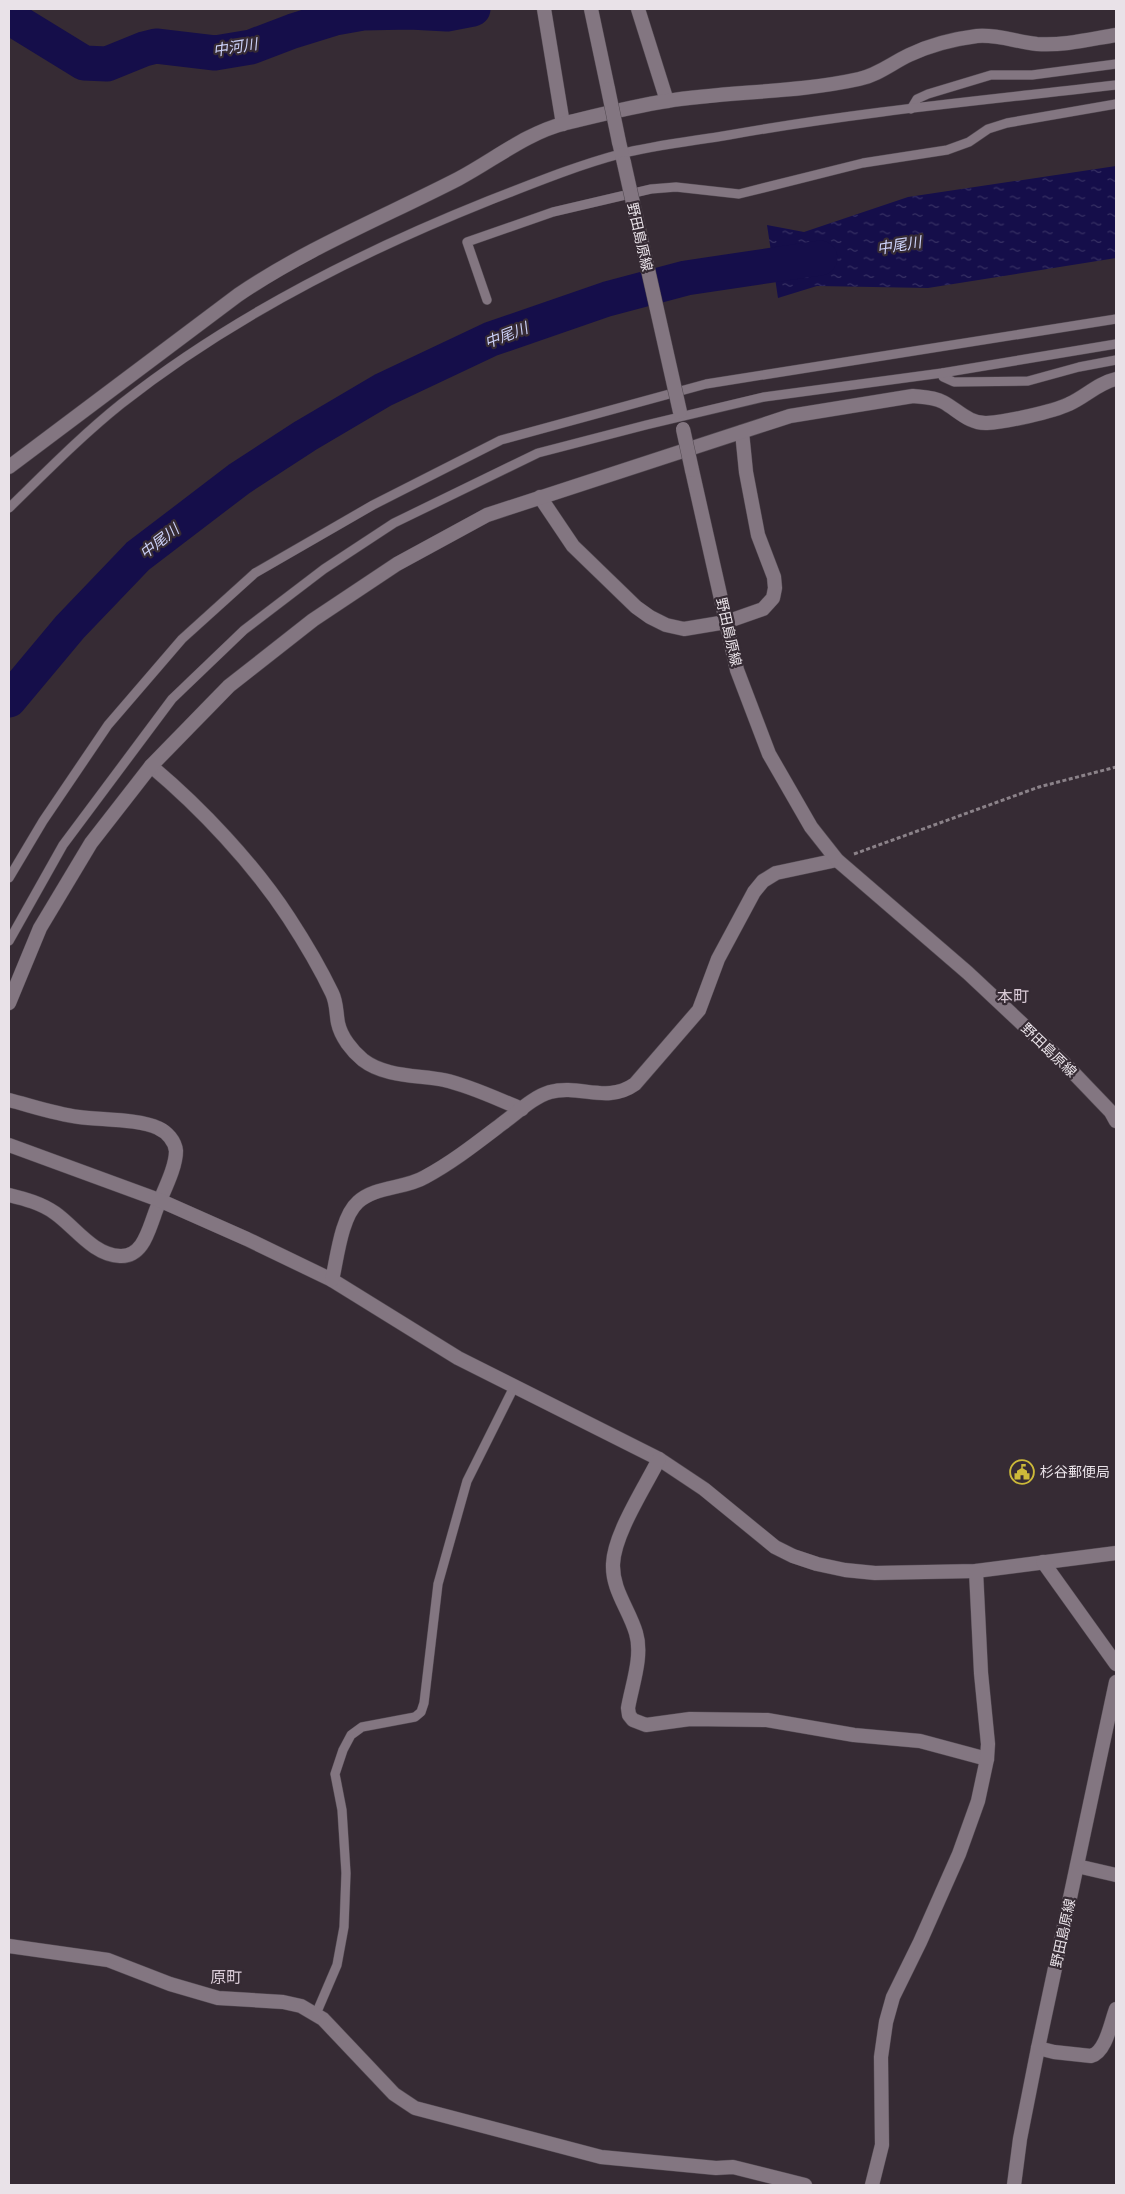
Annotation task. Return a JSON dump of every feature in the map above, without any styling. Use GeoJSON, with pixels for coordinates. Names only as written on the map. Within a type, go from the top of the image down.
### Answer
{"type":"FeatureCollection","features":[{"type":"Feature","properties":{"kind":"street"},"geometry":{"type":"LineString","coordinates":[[544,9],[564,124]]}},
{"type":"Feature","properties":{"kind":"street","name":"野田島原線"},"geometry":{"type":"LineString","coordinates":[[591,9],[621,153],[737,670],[769,754],[811,827],[837,860],[968,973],[1071,1071],[1111,1112],[1116,1121]]}},
{"type":"Feature","properties":{"kind":"street"},"geometry":{"type":"LineString","coordinates":[[638,9],[667,101]]}},
{"type":"Feature","properties":{"kind":"street"},"geometry":{"type":"LineString","coordinates":[[9,467],[271,272],[315,248],[460,178],[535,134],[564,124],[667,101],[799,88],[858,79],[877,74],[909,55],[936,44],[980,36],[1009,38],[1037,44],[1068,43],[1116,35]]}},
{"type":"Feature","properties":{"kind":"street"},"geometry":{"type":"LineString","coordinates":[[9,1002],[40,928],[91,843],[151,766],[229,686],[313,620],[397,564],[478,520],[540,497],[790,416],[913,396],[928,397],[942,401],[969,419],[988,423],[1056,410],[1072,403],[1088,391],[1116,380]]}},
{"type":"Feature","properties":{"kind":"street"},"geometry":{"type":"LineString","coordinates":[[540,497],[573,546],[636,607],[650,617],[666,624],[684,628],[726,622],[763,609],[773,598],[775,588],[774,577],[758,535],[746,472],[742,432]]}},
{"type":"Feature","properties":{"kind":"street"},"geometry":{"type":"LineString","coordinates":[[151,766],[186,795],[258,876],[289,918],[332,994],[338,1010],[340,1031],[362,1059],[372,1066],[384,1070],[445,1081],[472,1089],[522,1109]]}},
{"type":"Feature","properties":{"kind":"street"},"geometry":{"type":"LineString","coordinates":[[332,1280],[343,1231],[357,1202],[366,1196],[423,1178],[472,1147],[522,1109],[551,1092],[615,1093],[626,1091],[635,1084],[699,1010],[718,959],[754,892],[763,881],[776,873],[837,860]]}},
{"type":"Feature","properties":{"kind":"street"},"geometry":{"type":"LineString","coordinates":[[9,1100],[77,1117],[158,1128],[173,1141],[175,1158],[147,1236],[140,1247],[131,1255],[120,1256],[105,1252],[92,1245],[44,1206],[9,1195]]}},
{"type":"Feature","properties":{"kind":"street"},"geometry":{"type":"LineString","coordinates":[[9,1145],[159,1200],[247,1239],[332,1280],[458,1358],[659,1459],[704,1489],[775,1547],[793,1556],[845,1570],[875,1573],[976,1571],[1116,1553]]}},
{"type":"Feature","properties":{"kind":"street"},"geometry":{"type":"LineString","coordinates":[[659,1459],[621,1534],[613,1563],[613,1578],[636,1632],[638,1644],[628,1708],[629,1715],[633,1720],[638,1724],[654,1726],[690,1719],[768,1720],[854,1735],[920,1741],[987,1759]]}},
{"type":"Feature","properties":{"kind":"street"},"geometry":{"type":"LineString","coordinates":[[1044,1562],[1116,1664]]}},
{"type":"Feature","properties":{"kind":"street"},"geometry":{"type":"LineString","coordinates":[[872,2185],[882,2145],[881,2057],[886,2022],[893,1997],[959,1854],[978,1801],[987,1759],[988,1744],[981,1673],[976,1571]]}},
{"type":"Feature","properties":{"kind":"street","name":"野田島原線"},"geometry":{"type":"LineString","coordinates":[[1014,2185],[1020,2139],[1038,2048],[1116,1682]]}},
{"type":"Feature","properties":{"kind":"street"},"geometry":{"type":"LineString","coordinates":[[1077,1866],[1116,1875]]}},
{"type":"Feature","properties":{"kind":"street"},"geometry":{"type":"LineString","coordinates":[[9,1946],[108,1960],[170,1984],[218,1998],[283,2002],[301,2006],[316,2014],[394,2094],[415,2108],[601,2157],[716,2168],[733,2167],[805,2185]]}},
{"type":"Feature","properties":{"kind":"street"},"geometry":{"type":"LineString","coordinates":[[1038,2048],[1054,2052],[1096,2055],[1102,2046],[1116,2009]]}},
{"type":"Feature","properties":{"kind":"lane"},"geometry":{"type":"LineString","coordinates":[[911,109],[917,99],[928,94],[990,75],[1032,75],[1116,64]]}},
{"type":"Feature","properties":{"kind":"lane"},"geometry":{"type":"LineString","coordinates":[[9,508],[90,430],[123,403],[185,358],[250,316],[304,285],[386,244],[556,175],[621,153],[794,124],[1116,85]]}},
{"type":"Feature","properties":{"kind":"lane"},"geometry":{"type":"LineString","coordinates":[[487,300],[468,242],[553,212],[676,186],[739,194],[864,163],[947,150],[969,142],[988,129],[1007,123],[1116,104]]}},
{"type":"Feature","properties":{"kind":"lane"},"geometry":{"type":"LineString","coordinates":[[9,878],[43,821],[108,725],[182,639],[255,573],[373,505],[500,440],[706,384],[1116,319]]}},
{"type":"Feature","properties":{"kind":"lane"},"geometry":{"type":"LineString","coordinates":[[9,941],[63,846],[130,753],[172,699],[244,630],[324,569],[394,524],[538,453],[646,424],[681,420],[764,397],[942,372],[1116,344]]}},
{"type":"Feature","properties":{"kind":"lane"},"geometry":{"type":"LineString","coordinates":[[942,372],[943,377],[954,382],[1028,381],[1079,367],[1116,360]]}},
{"type":"Feature","properties":{"kind":"lane"},"geometry":{"type":"LineString","coordinates":[[316,2014],[337,1965],[344,1927],[346,1873],[342,1810],[335,1774],[343,1750],[351,1735],[362,1727],[415,1717],[421,1712],[424,1703],[438,1584],[467,1481],[514,1387]]}},
{"type":"Feature","properties":{"kind":"path"},"geometry":{"type":"LineString","coordinates":[[837,860],[1038,787],[1116,767]]}},
{"type":"Feature","properties":{"kind":"water"},"geometry":{"type":"Polygon","coordinates":[[[1116,166],[1116,258],[928,288],[817,286],[778,298],[767,225],[804,232],[908,197],[1116,166]]]}},
{"type":"Feature","properties":{"kind":"waterway","name":"中河川"},"geometry":{"type":"LineString","coordinates":[[9,17],[84,63],[107,64],[156,46],[215,53],[251,47],[335,18],[363,13],[410,12],[447,14],[473,9]]}},
{"type":"Feature","properties":{"kind":"waterway","name":"中尾川"},"geometry":{"type":"LineString","coordinates":[[9,700],[70,627],[138,556],[239,479],[305,436],[383,390],[491,339],[607,299],[686,278],[820,258]]}},
{"type":"Feature","properties":{"kind":"place","name":"杉谷郵便局"},"geometry":{"type":"Point","coordinates":[1022,1472]}},
{"type":"Feature","properties":{"kind":"district","name":"本町"},"geometry":{"type":"Point","coordinates":[1013,996]}},
{"type":"Feature","properties":{"kind":"district","name":"原町"},"geometry":{"type":"Point","coordinates":[226,1977]}}]}
